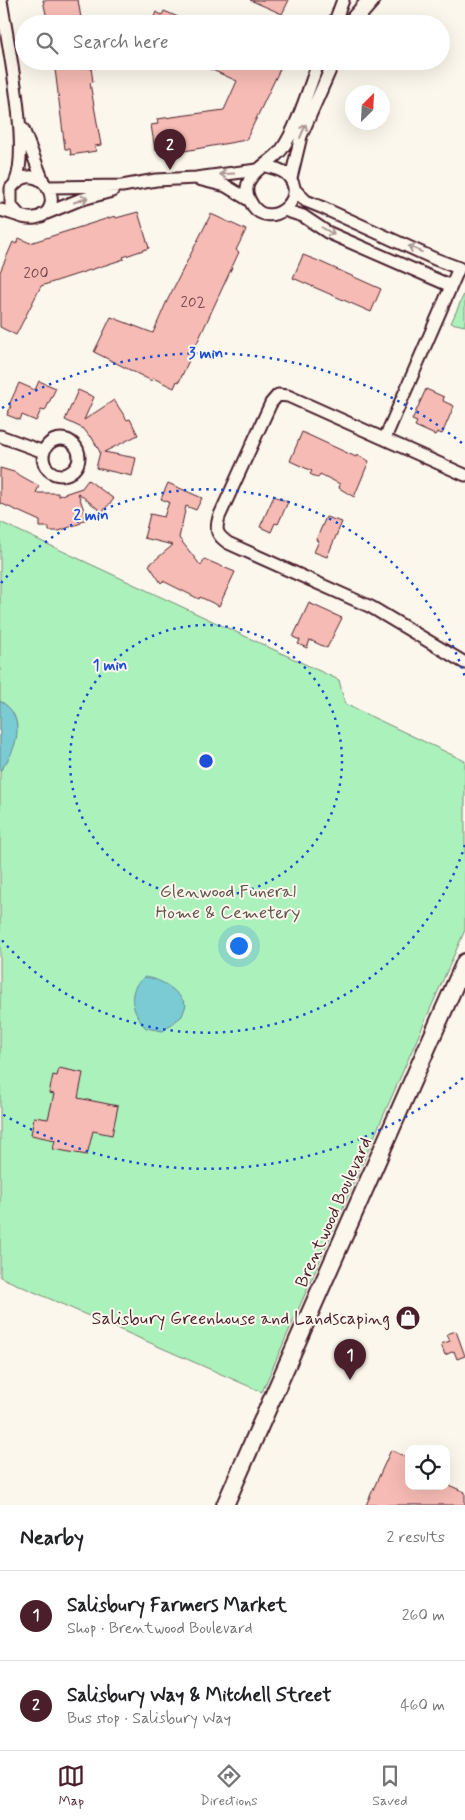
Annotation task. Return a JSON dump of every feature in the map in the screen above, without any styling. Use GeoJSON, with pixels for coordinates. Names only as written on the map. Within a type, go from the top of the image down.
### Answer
{"type":"FeatureCollection","features":[{"type":"Feature","properties":{"kind":"street"},"geometry":{"type":"LineString","coordinates":[[2,0],[18,113],[21,162],[9,188],[11,206],[20,216]]}},
{"type":"Feature","properties":{"kind":"street"},"geometry":{"type":"LineString","coordinates":[[337,15],[343,0]]}},
{"type":"Feature","properties":{"kind":"street"},"geometry":{"type":"LineString","coordinates":[[354,15],[360,0]]}},
{"type":"Feature","properties":{"kind":"street"},"geometry":{"type":"LineString","coordinates":[[358,15],[371,0]]}},
{"type":"Feature","properties":{"kind":"street"},"geometry":{"type":"LineString","coordinates":[[249,200],[247,189],[249,182],[285,144],[315,70]]}},
{"type":"Feature","properties":{"kind":"street"},"geometry":{"type":"LineString","coordinates":[[284,210],[293,197],[292,184],[301,136],[330,70]]}},
{"type":"Feature","properties":{"kind":"street"},"geometry":{"type":"LineString","coordinates":[[18,113],[37,170],[51,200],[46,212],[40,216]]}},
{"type":"Feature","properties":{"kind":"street"},"geometry":{"type":"LineString","coordinates":[[0,210],[27,218],[40,216],[122,186],[156,180],[196,178],[261,168],[280,170],[310,204],[459,268],[385,438]]}},
{"type":"Feature","properties":{"kind":"street"},"geometry":{"type":"LineString","coordinates":[[9,188],[31,177],[45,184],[122,186]]}},
{"type":"Feature","properties":{"kind":"street"},"geometry":{"type":"LineString","coordinates":[[196,178],[228,187],[249,200],[261,213],[269,215],[284,210],[303,216],[327,232],[451,286]]}},
{"type":"Feature","properties":{"kind":"street"},"geometry":{"type":"LineString","coordinates":[[465,475],[288,396],[278,395],[271,403],[219,517],[216,528],[218,536],[228,543],[371,607],[465,663]]}},
{"type":"Feature","properties":{"kind":"street"},"geometry":{"type":"LineString","coordinates":[[0,436],[44,452]]}},
{"type":"Feature","properties":{"kind":"street","name":"Brentwood Boulevard"},"geometry":{"type":"LineString","coordinates":[[226,1505],[465,962]]}},
{"type":"Feature","properties":{"kind":"green space"},"geometry":{"type":"Polygon","coordinates":[[[465,292],[465,326],[451,323],[465,292]]]}},
{"type":"Feature","properties":{"kind":"green space","name":"Glenwood Funeral Home & Cemetery"},"geometry":{"type":"Polygon","coordinates":[[[0,522],[339,680],[345,704],[465,761],[465,930],[262,1392],[0,1277],[0,522]]]}},
{"type":"Feature","properties":{"kind":"water"},"geometry":{"type":"Polygon","coordinates":[[[0,701],[9,707],[14,715],[17,724],[17,734],[11,754],[0,771],[0,701]]]}},
{"type":"Feature","properties":{"kind":"water"},"geometry":{"type":"Polygon","coordinates":[[[145,977],[169,986],[186,1005],[182,1016],[163,1031],[146,1028],[134,1009],[133,995],[135,988],[145,977]]]}},
{"type":"Feature","properties":{"kind":"building"},"geometry":{"type":"Polygon","coordinates":[[[43,0],[78,0],[80,15],[46,15],[43,0]]]}},
{"type":"Feature","properties":{"kind":"building"},"geometry":{"type":"Polygon","coordinates":[[[250,0],[289,0],[282,14],[250,0]]]}},
{"type":"Feature","properties":{"kind":"building"},"geometry":{"type":"Polygon","coordinates":[[[164,11],[173,15],[162,15],[164,11]]]}},
{"type":"Feature","properties":{"kind":"building"},"geometry":{"type":"Polygon","coordinates":[[[55,70],[91,70],[93,82],[90,83],[101,145],[95,146],[96,151],[71,155],[70,149],[65,149],[55,70]]]}},
{"type":"Feature","properties":{"kind":"building"},"geometry":{"type":"Polygon","coordinates":[[[212,70],[280,70],[246,140],[162,155],[161,149],[155,150],[151,125],[158,124],[157,119],[224,110],[237,81],[212,70]]]}},
{"type":"Feature","properties":{"kind":"building"},"geometry":{"type":"Polygon","coordinates":[[[138,212],[149,248],[123,257],[124,259],[41,286],[16,335],[0,327],[0,272],[13,242],[16,244],[19,238],[30,243],[115,216],[116,218],[138,212]]]}},
{"type":"Feature","properties":{"kind":"building"},"geometry":{"type":"Polygon","coordinates":[[[211,214],[246,230],[236,250],[239,252],[179,382],[177,381],[174,388],[153,378],[152,381],[94,352],[111,317],[153,333],[211,214]]]}},
{"type":"Feature","properties":{"kind":"building"},"geometry":{"type":"Polygon","coordinates":[[[303,255],[381,289],[371,312],[293,278],[303,255]]]}},
{"type":"Feature","properties":{"kind":"building"},"geometry":{"type":"Polygon","coordinates":[[[39,381],[56,388],[45,411],[41,410],[36,421],[22,415],[20,420],[7,415],[11,406],[9,405],[19,383],[35,390],[39,381]]]}},
{"type":"Feature","properties":{"kind":"building"},"geometry":{"type":"Polygon","coordinates":[[[426,389],[444,397],[443,401],[454,406],[442,434],[437,432],[435,435],[415,426],[417,422],[412,420],[426,389]]]}},
{"type":"Feature","properties":{"kind":"building"},"geometry":{"type":"Polygon","coordinates":[[[78,390],[94,397],[84,420],[114,400],[127,420],[130,419],[138,435],[104,452],[136,458],[132,476],[96,468],[100,452],[91,436],[84,429],[65,420],[78,390]]]}},
{"type":"Feature","properties":{"kind":"building"},"geometry":{"type":"Polygon","coordinates":[[[302,432],[369,461],[354,497],[339,488],[340,484],[320,474],[318,478],[310,474],[312,471],[290,461],[302,432]]]}},
{"type":"Feature","properties":{"kind":"building"},"geometry":{"type":"Polygon","coordinates":[[[0,468],[14,472],[39,486],[36,493],[58,493],[58,496],[82,488],[88,480],[114,499],[102,512],[78,493],[87,519],[59,531],[49,531],[49,527],[40,527],[40,521],[0,503],[0,468]]]}},
{"type":"Feature","properties":{"kind":"building"},"geometry":{"type":"Polygon","coordinates":[[[168,483],[202,498],[196,510],[186,506],[179,538],[201,566],[204,559],[235,572],[219,606],[200,597],[199,599],[163,581],[161,583],[149,565],[173,545],[144,538],[150,514],[164,517],[169,502],[161,499],[168,483]]]}},
{"type":"Feature","properties":{"kind":"building"},"geometry":{"type":"Polygon","coordinates":[[[274,496],[288,502],[278,524],[275,523],[271,532],[260,527],[274,496]]]}},
{"type":"Feature","properties":{"kind":"building"},"geometry":{"type":"Polygon","coordinates":[[[326,517],[342,522],[327,557],[314,552],[319,541],[316,540],[326,517]]]}},
{"type":"Feature","properties":{"kind":"building"},"geometry":{"type":"Polygon","coordinates":[[[309,603],[342,618],[327,648],[310,640],[307,648],[298,644],[300,640],[293,637],[309,603]]]}},
{"type":"Feature","properties":{"kind":"building"},"geometry":{"type":"Polygon","coordinates":[[[59,1068],[83,1073],[78,1098],[118,1106],[112,1135],[93,1131],[87,1155],[53,1149],[55,1140],[31,1135],[34,1117],[48,1119],[54,1094],[49,1093],[53,1075],[57,1076],[59,1068]]]}},
{"type":"Feature","properties":{"kind":"building"},"geometry":{"type":"Polygon","coordinates":[[[456,1331],[465,1356],[457,1359],[454,1351],[445,1355],[441,1344],[450,1341],[447,1334],[456,1331]]]}},
{"type":"Feature","properties":{"kind":"building"},"geometry":{"type":"Polygon","coordinates":[[[391,1450],[405,1457],[405,1490],[450,1490],[450,1486],[465,1492],[465,1505],[366,1505],[391,1450]]]}},
{"type":"Feature","properties":{"kind":"place","name":"Salisbury Way & Mitchell Street"},"geometry":{"type":"Point","coordinates":[170,170]}},
{"type":"Feature","properties":{"kind":"place","name":"Salisbury Greenhouse and Landscaping"},"geometry":{"type":"Point","coordinates":[408,1318]}},
{"type":"Feature","properties":{"kind":"place","name":"Salisbury Farmers Market"},"geometry":{"type":"Point","coordinates":[350,1380]}}]}
